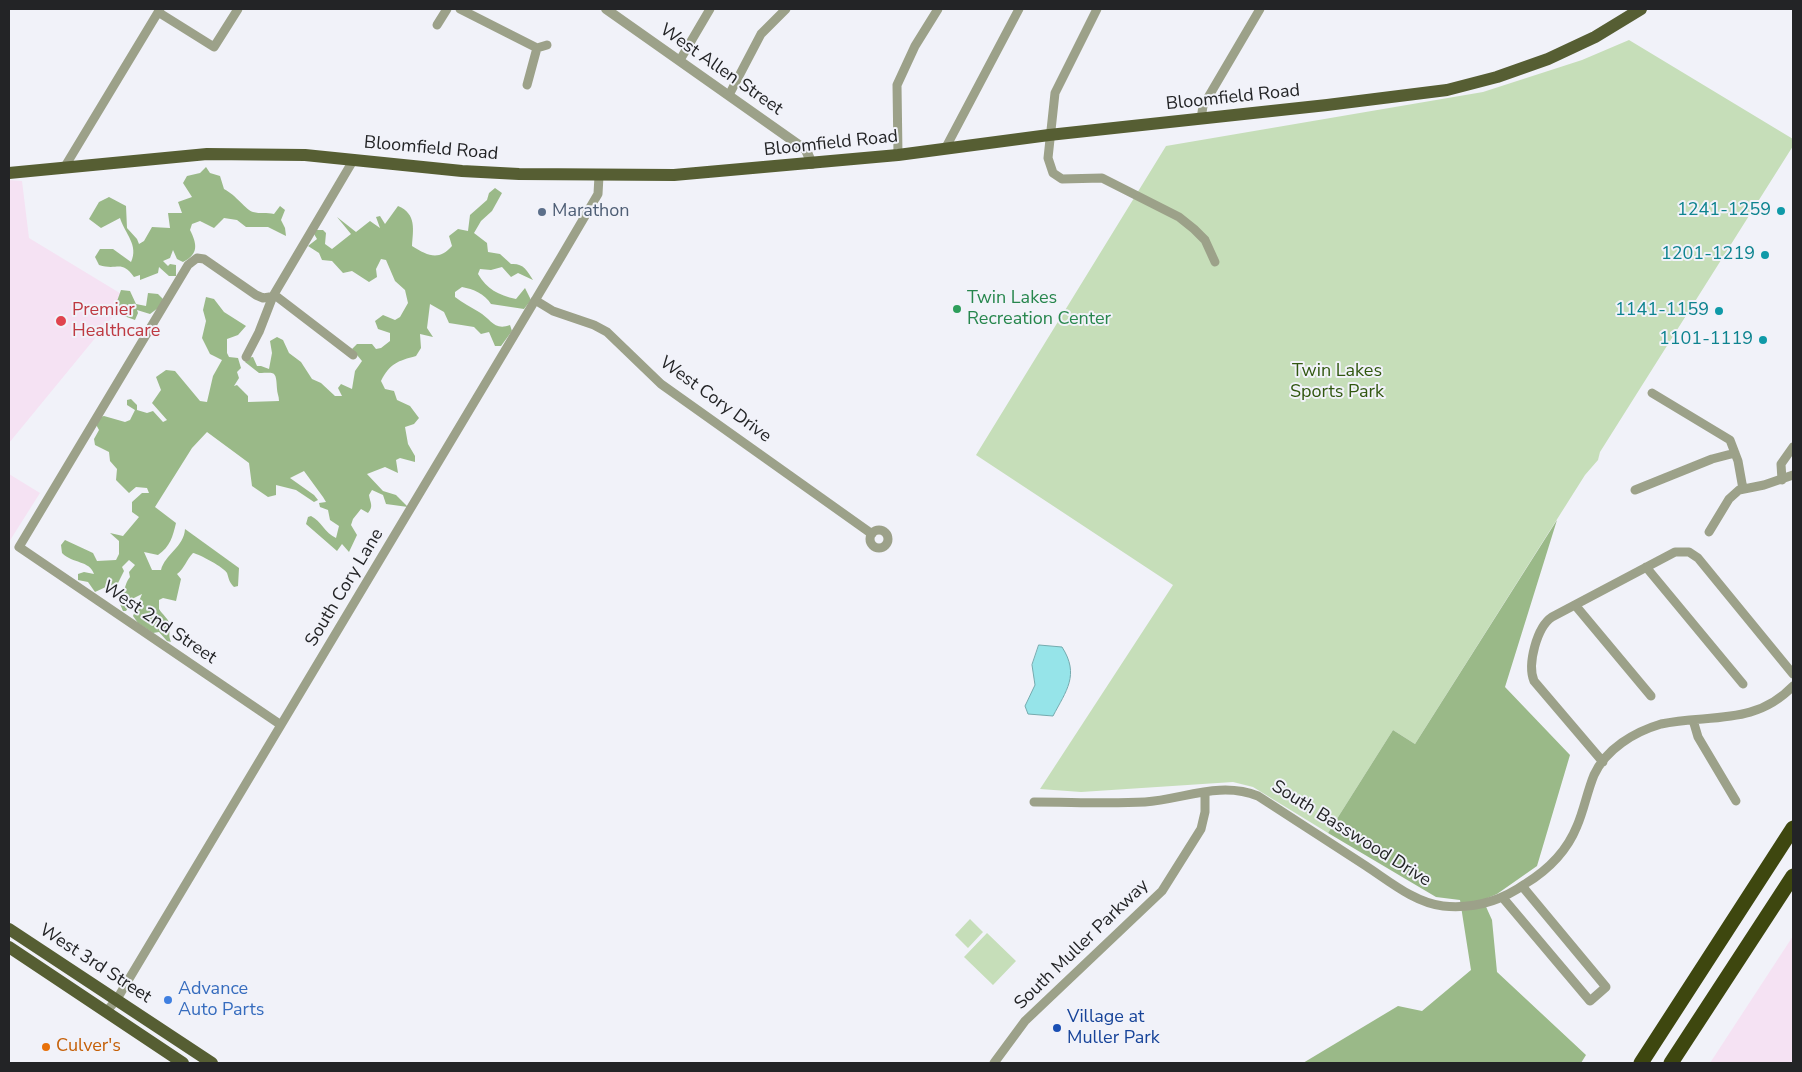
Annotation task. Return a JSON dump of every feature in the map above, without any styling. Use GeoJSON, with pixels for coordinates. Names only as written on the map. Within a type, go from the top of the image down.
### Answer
{"type":"FeatureCollection","features":[{"type":"Feature","properties":{"kind":"highway"},"geometry":{"type":"LineString","coordinates":[[1641,1063],[1793,828]]}},
{"type":"Feature","properties":{"kind":"highway"},"geometry":{"type":"LineString","coordinates":[[1671,1063],[1793,876]]}},
{"type":"Feature","properties":{"kind":"main road","name":"Bloomfield Road"},"geometry":{"type":"LineString","coordinates":[[9,173],[207,154],[302,155],[462,171],[599,176],[674,175],[812,164],[1050,135],[1411,96],[1483,81],[1520,69],[1575,47],[1640,10],[1647,12],[1652,9]]}},
{"type":"Feature","properties":{"kind":"main road","name":"West 3rd Street"},"geometry":{"type":"LineString","coordinates":[[9,928],[212,1063]]}},
{"type":"Feature","properties":{"kind":"main road","name":"West 3rd Street"},"geometry":{"type":"LineString","coordinates":[[9,947],[183,1063]]}},
{"type":"Feature","properties":{"kind":"street"},"geometry":{"type":"LineString","coordinates":[[64,168],[159,10],[214,48],[238,9]]}},
{"type":"Feature","properties":{"kind":"street"},"geometry":{"type":"LineString","coordinates":[[437,25],[447,9]]}},
{"type":"Feature","properties":{"kind":"street"},"geometry":{"type":"LineString","coordinates":[[460,9],[537,48],[547,45]]}},
{"type":"Feature","properties":{"kind":"street","name":"West Allen Street"},"geometry":{"type":"LineString","coordinates":[[606,9],[806,150],[812,164]]}},
{"type":"Feature","properties":{"kind":"street"},"geometry":{"type":"LineString","coordinates":[[680,60],[710,9]]}},
{"type":"Feature","properties":{"kind":"street"},"geometry":{"type":"LineString","coordinates":[[729,95],[761,34],[786,9]]}},
{"type":"Feature","properties":{"kind":"street"},"geometry":{"type":"LineString","coordinates":[[898,155],[896,97],[900,76],[938,9]]}},
{"type":"Feature","properties":{"kind":"street"},"geometry":{"type":"LineString","coordinates":[[944,149],[1019,9]]}},
{"type":"Feature","properties":{"kind":"street"},"geometry":{"type":"LineString","coordinates":[[1097,9],[1055,93],[1049,164],[1056,176],[1068,180],[1092,176],[1102,178],[1178,218],[1205,240],[1215,262]]}},
{"type":"Feature","properties":{"kind":"street"},"geometry":{"type":"LineString","coordinates":[[1201,119],[1203,106],[1260,9]]}},
{"type":"Feature","properties":{"kind":"street"},"geometry":{"type":"LineString","coordinates":[[527,85],[537,48]]}},
{"type":"Feature","properties":{"kind":"street"},"geometry":{"type":"LineString","coordinates":[[246,357],[259,332],[273,296],[354,160]]}},
{"type":"Feature","properties":{"kind":"street","name":"South Cory Lane"},"geometry":{"type":"LineString","coordinates":[[106,1012],[116,999],[281,725],[598,194],[599,176]]}},
{"type":"Feature","properties":{"kind":"street","name":"West 2nd Street"},"geometry":{"type":"LineString","coordinates":[[273,296],[263,298],[256,295],[204,259],[197,258],[188,265],[19,547],[281,725]]}},
{"type":"Feature","properties":{"kind":"street"},"geometry":{"type":"LineString","coordinates":[[273,296],[276,296],[353,355]]}},
{"type":"Feature","properties":{"kind":"street","name":"West Cory Drive"},"geometry":{"type":"LineString","coordinates":[[535,300],[553,311],[594,325],[607,332],[661,384],[872,534]]}},
{"type":"Feature","properties":{"kind":"street"},"geometry":{"type":"LineString","coordinates":[[1652,393],[1726,437],[1736,453],[1743,489]]}},
{"type":"Feature","properties":{"kind":"street"},"geometry":{"type":"LineString","coordinates":[[1782,480],[1781,464],[1793,447]]}},
{"type":"Feature","properties":{"kind":"street"},"geometry":{"type":"LineString","coordinates":[[1635,490],[1712,459],[1736,453]]}},
{"type":"Feature","properties":{"kind":"street"},"geometry":{"type":"LineString","coordinates":[[1709,532],[1729,499],[1743,489],[1782,480],[1793,475]]}},
{"type":"Feature","properties":{"kind":"street"},"geometry":{"type":"LineString","coordinates":[[1603,762],[1532,677],[1531,669],[1540,630],[1548,620],[1675,552],[1684,551],[1694,554],[1793,674]]}},
{"type":"Feature","properties":{"kind":"street"},"geometry":{"type":"LineString","coordinates":[[1646,567],[1743,684]]}},
{"type":"Feature","properties":{"kind":"street"},"geometry":{"type":"LineString","coordinates":[[1575,605],[1651,696]]}},
{"type":"Feature","properties":{"kind":"street","name":"South Basswood Drive"},"geometry":{"type":"LineString","coordinates":[[1034,802],[1146,802],[1204,792],[1239,790],[1258,796],[1399,888],[1441,906],[1482,904],[1503,898],[1546,870],[1560,855],[1577,827],[1594,774],[1626,739],[1647,728],[1675,721],[1748,714],[1777,700],[1793,686]]}},
{"type":"Feature","properties":{"kind":"street"},"geometry":{"type":"LineString","coordinates":[[1693,720],[1698,737],[1736,801]]}},
{"type":"Feature","properties":{"kind":"street","name":"South Muller Parkway"},"geometry":{"type":"LineString","coordinates":[[994,1063],[1025,1021],[1162,891],[1201,829],[1205,812],[1204,792]]}},
{"type":"Feature","properties":{"kind":"street"},"geometry":{"type":"LineString","coordinates":[[1503,898],[1590,1001],[1606,987],[1522,886]]}},
{"type":"Feature","properties":{"kind":"shaded area","name":"Premier Healthcare"},"geometry":{"type":"Polygon","coordinates":[[[9,180],[22,181],[29,238],[128,298],[9,443],[9,180]]]}},
{"type":"Feature","properties":{"kind":"shaded area"},"geometry":{"type":"Polygon","coordinates":[[[9,474],[40,493],[9,542],[9,474]]]}},
{"type":"Feature","properties":{"kind":"shaded area"},"geometry":{"type":"Polygon","coordinates":[[[1793,936],[1793,1063],[1710,1063],[1793,936]]]}},
{"type":"Feature","properties":{"kind":"green space","name":"Twin Lakes Sports Park"},"geometry":{"type":"Polygon","coordinates":[[[1629,40],[1793,139],[1793,146],[1600,452],[1598,460],[1585,475],[1415,744],[1393,730],[1328,833],[1253,787],[1233,782],[1081,792],[1040,789],[1173,585],[976,455],[1166,146],[1483,92],[1582,60],[1629,40]]]}},
{"type":"Feature","properties":{"kind":"green space"},"geometry":{"type":"Polygon","coordinates":[[[206,167],[210,173],[220,176],[224,189],[250,211],[274,214],[280,206],[285,210],[281,220],[286,236],[268,227],[246,227],[237,220],[224,218],[214,228],[200,221],[192,224],[190,230],[195,244],[192,256],[183,262],[177,259],[173,250],[170,258],[163,261],[168,266],[170,264],[176,265],[176,276],[169,276],[159,267],[158,273],[140,280],[140,275],[134,277],[126,268],[99,265],[95,257],[100,249],[113,249],[131,262],[133,250],[120,218],[101,228],[89,219],[99,202],[109,197],[126,206],[127,228],[139,244],[144,241],[152,227],[170,228],[168,213],[182,213],[178,202],[192,197],[183,183],[187,176],[200,173],[206,167]]]}},
{"type":"Feature","properties":{"kind":"green space"},"geometry":{"type":"Polygon","coordinates":[[[495,188],[502,193],[492,211],[481,221],[474,233],[487,243],[488,252],[500,254],[511,264],[522,266],[533,280],[518,273],[511,277],[502,267],[491,270],[480,269],[478,274],[485,284],[504,296],[516,299],[525,288],[531,300],[524,309],[491,304],[478,292],[462,287],[455,292],[455,297],[496,325],[510,325],[512,331],[501,346],[495,346],[489,332],[481,334],[474,327],[449,323],[444,312],[430,304],[427,328],[433,337],[420,334],[421,348],[416,356],[404,359],[391,366],[384,375],[381,381],[385,389],[394,391],[397,400],[410,406],[419,418],[414,424],[405,427],[408,444],[415,456],[415,462],[400,458],[396,460],[398,473],[385,467],[367,474],[383,491],[396,495],[408,507],[386,504],[383,495],[372,490],[369,495],[370,511],[368,513],[361,509],[353,519],[351,525],[357,535],[349,552],[342,544],[337,551],[306,524],[308,517],[311,516],[336,538],[339,526],[330,520],[328,510],[320,507],[319,503],[326,502],[304,471],[290,478],[318,500],[314,502],[296,490],[276,485],[276,495],[268,497],[252,486],[249,463],[207,432],[192,448],[155,507],[176,523],[170,541],[158,555],[144,552],[152,570],[161,570],[166,559],[181,541],[185,529],[239,568],[238,586],[234,587],[232,585],[227,573],[222,568],[206,558],[193,553],[177,574],[181,579],[176,601],[163,598],[159,600],[159,609],[170,624],[169,636],[171,642],[167,641],[159,632],[153,633],[138,623],[133,616],[142,594],[134,598],[126,611],[123,611],[120,604],[126,583],[130,577],[129,572],[135,565],[129,560],[122,567],[124,571],[116,587],[108,586],[95,592],[88,582],[78,580],[78,574],[84,572],[94,574],[85,564],[71,559],[62,553],[61,545],[65,540],[93,553],[97,561],[116,560],[119,554],[119,541],[110,533],[123,536],[139,517],[132,512],[132,502],[142,493],[149,493],[147,488],[136,487],[129,493],[116,480],[117,469],[110,461],[109,452],[95,445],[94,439],[99,430],[93,419],[104,416],[125,422],[130,420],[135,410],[127,405],[127,400],[131,399],[137,405],[137,410],[147,413],[153,411],[163,422],[167,420],[152,403],[161,390],[156,377],[166,370],[175,371],[200,401],[207,402],[213,376],[222,360],[210,354],[202,338],[206,321],[203,310],[206,297],[214,299],[224,312],[246,326],[238,335],[227,339],[227,353],[229,357],[238,358],[241,368],[237,372],[239,378],[234,386],[237,385],[248,396],[248,402],[279,401],[274,374],[259,373],[245,362],[247,358],[253,357],[257,366],[269,369],[272,353],[270,341],[277,337],[283,340],[289,353],[301,362],[312,379],[321,383],[335,396],[342,396],[338,388],[341,384],[352,389],[355,371],[362,361],[352,349],[357,344],[372,344],[376,349],[381,348],[390,341],[390,333],[378,329],[375,321],[383,315],[395,320],[400,317],[408,303],[405,290],[395,281],[386,260],[381,259],[376,269],[377,277],[369,282],[352,271],[343,273],[332,261],[322,260],[319,253],[308,246],[317,239],[314,234],[316,230],[323,230],[326,233],[325,244],[332,249],[351,234],[337,217],[356,232],[370,221],[380,228],[376,217],[380,216],[385,224],[398,206],[404,209],[411,218],[413,228],[412,246],[428,254],[443,254],[452,246],[449,236],[458,229],[468,231],[470,215],[487,200],[489,193],[495,188]]]}},
{"type":"Feature","properties":{"kind":"green space"},"geometry":{"type":"Polygon","coordinates":[[[121,290],[130,291],[136,304],[146,306],[148,293],[158,294],[164,300],[150,314],[137,310],[138,313],[135,320],[124,316],[116,304],[121,290]]]}},
{"type":"Feature","properties":{"kind":"green space"},"geometry":{"type":"Polygon","coordinates":[[[1557,520],[1505,687],[1570,755],[1537,866],[1497,894],[1483,900],[1492,920],[1497,972],[1586,1055],[1581,1063],[1303,1063],[1398,1006],[1422,1011],[1471,970],[1460,900],[1436,897],[1328,833],[1393,730],[1415,744],[1557,520]]]}},
{"type":"Feature","properties":{"kind":"green space"},"geometry":{"type":"Polygon","coordinates":[[[970,919],[983,932],[968,948],[955,935],[970,919]]]}},
{"type":"Feature","properties":{"kind":"green space"},"geometry":{"type":"Polygon","coordinates":[[[987,933],[1016,961],[993,985],[964,957],[987,933]]]}},
{"type":"Feature","properties":{"kind":"water"},"geometry":{"type":"Polygon","coordinates":[[[1039,645],[1062,647],[1070,666],[1069,683],[1053,716],[1028,714],[1025,706],[1035,685],[1032,665],[1039,645]]]}},
{"type":"Feature","properties":{"kind":"place","name":"1241-1259"},"geometry":{"type":"Point","coordinates":[1781,211]}},
{"type":"Feature","properties":{"kind":"place","name":"Marathon"},"geometry":{"type":"Point","coordinates":[542,212]}},
{"type":"Feature","properties":{"kind":"place","name":"1201-1219"},"geometry":{"type":"Point","coordinates":[1765,255]}},
{"type":"Feature","properties":{"kind":"place","name":"Twin Lakes Recreation Center"},"geometry":{"type":"Point","coordinates":[957,309]}},
{"type":"Feature","properties":{"kind":"place","name":"1141-1159"},"geometry":{"type":"Point","coordinates":[1719,311]}},
{"type":"Feature","properties":{"kind":"place","name":"Premier Healthcare"},"geometry":{"type":"Point","coordinates":[61,321]}},
{"type":"Feature","properties":{"kind":"place","name":"1101-1119"},"geometry":{"type":"Point","coordinates":[1763,340]}},
{"type":"Feature","properties":{"kind":"place","name":"Advance Auto Parts"},"geometry":{"type":"Point","coordinates":[168,1000]}},
{"type":"Feature","properties":{"kind":"place","name":"Village at Muller Park"},"geometry":{"type":"Point","coordinates":[1057,1028]}},
{"type":"Feature","properties":{"kind":"place","name":"Culver's"},"geometry":{"type":"Point","coordinates":[46,1047]}}]}
